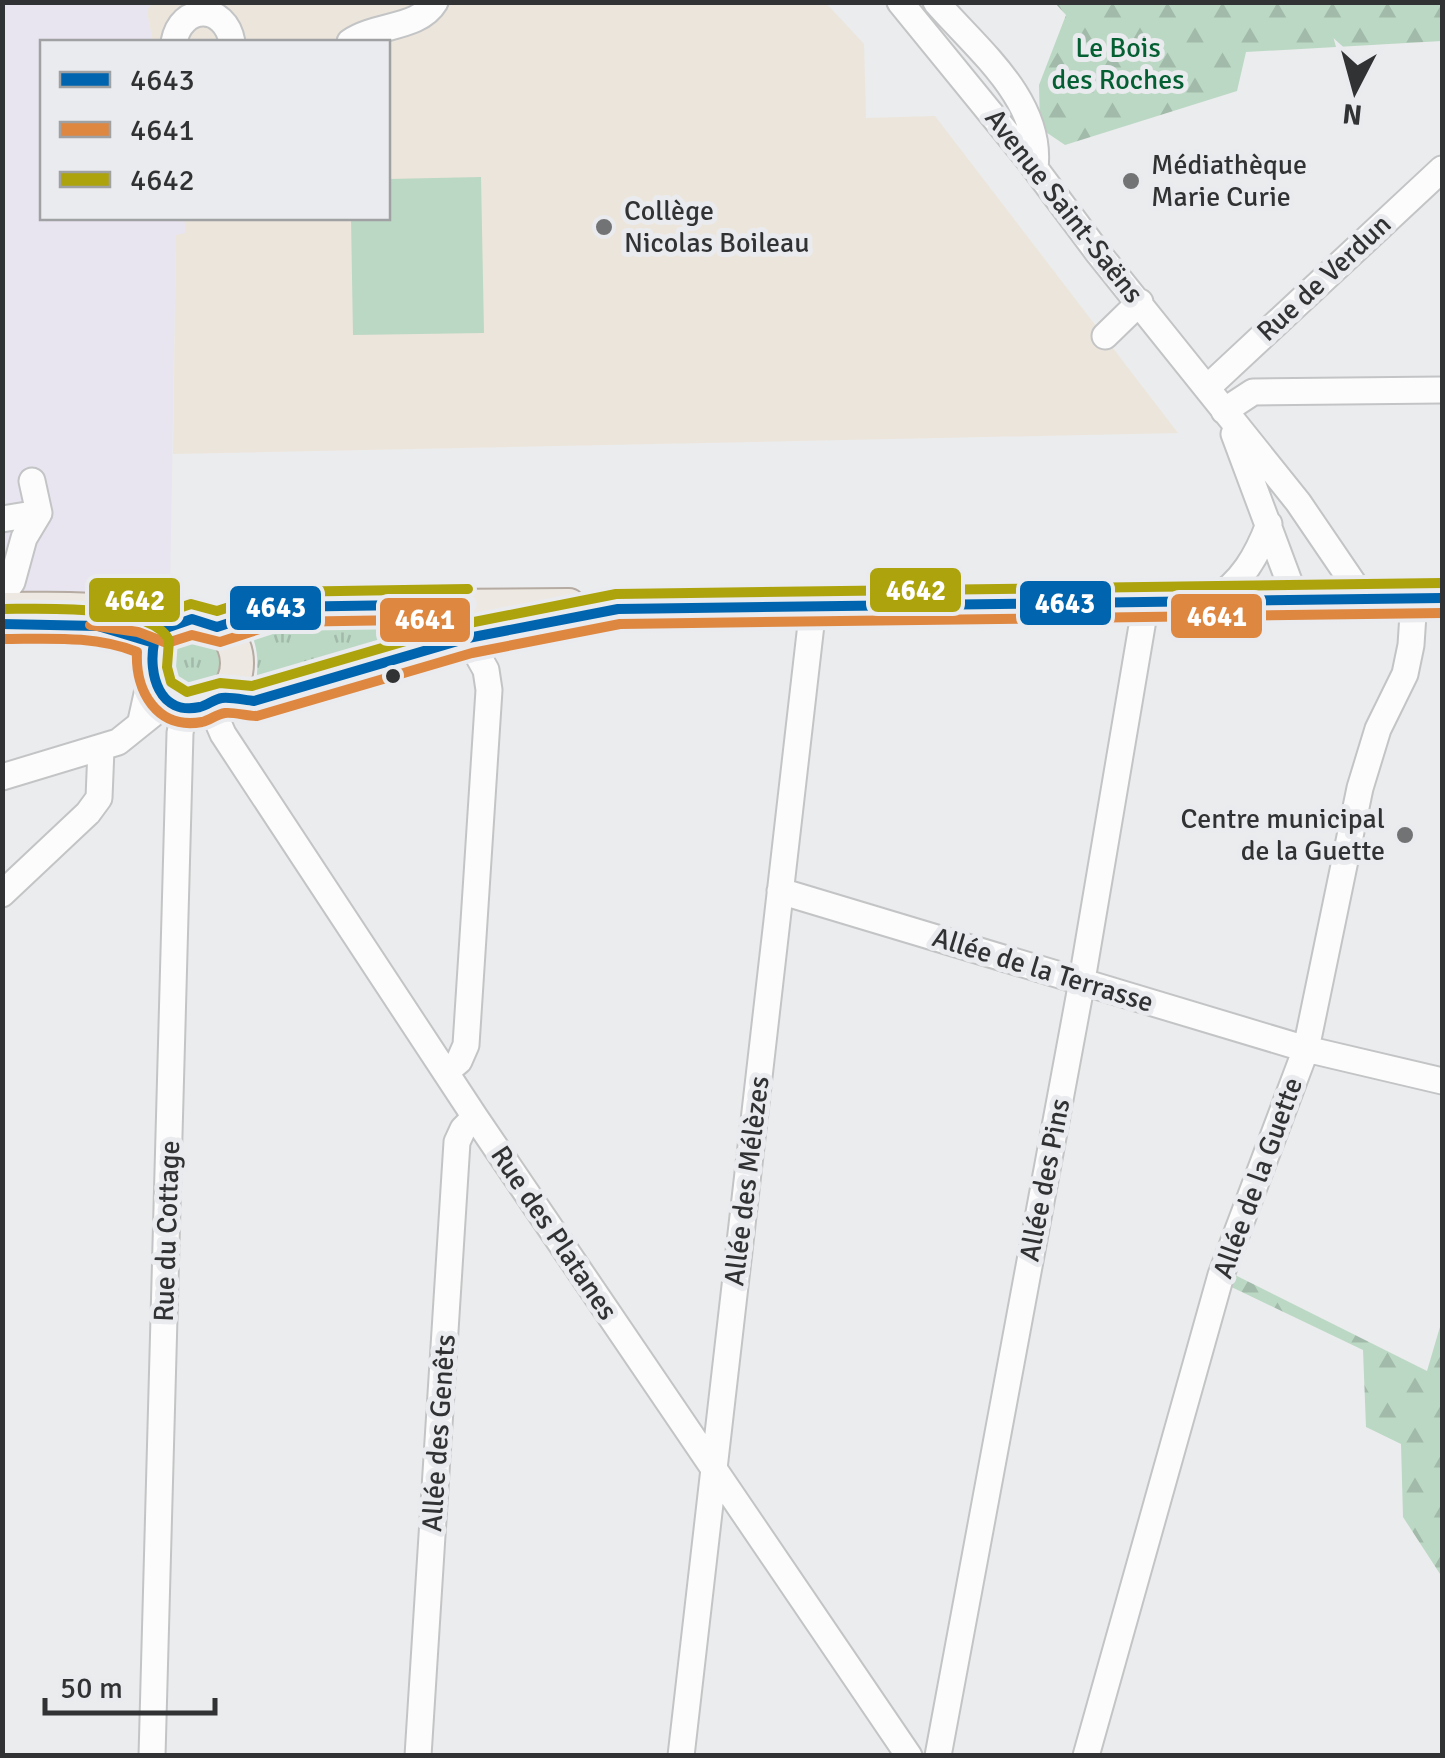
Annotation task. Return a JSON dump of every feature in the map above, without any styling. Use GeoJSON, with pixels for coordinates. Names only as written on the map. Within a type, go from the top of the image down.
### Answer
{"type":"FeatureCollection","features":[{"type":"Feature","properties":{"kind":"main road"},"geometry":{"type":"LineString","coordinates":[[217,627],[278,608],[500,604],[618,609],[1428,599]]}},
{"type":"Feature","properties":{"kind":"main road"},"geometry":{"type":"LineString","coordinates":[[2,609],[116,612],[142,617],[160,636]]}},
{"type":"Feature","properties":{"kind":"main road"},"geometry":{"type":"LineString","coordinates":[[160,636],[148,663],[187,697],[254,701],[468,638],[618,609]]}},
{"type":"Feature","properties":{"kind":"main road"},"geometry":{"type":"LineString","coordinates":[[2,624],[100,624],[160,636],[192,619],[217,627],[234,648],[235,675],[187,697]]}},
{"type":"Feature","properties":{"kind":"street"},"geometry":{"type":"LineString","coordinates":[[354,40],[378,28],[416,20],[430,11],[435,2]]}},
{"type":"Feature","properties":{"kind":"street","name":"Avenue Saint-Saëns"},"geometry":{"type":"LineString","coordinates":[[900,2],[1298,502],[1364,599]]}},
{"type":"Feature","properties":{"kind":"street"},"geometry":{"type":"LineString","coordinates":[[936,2],[1013,90],[1030,119],[1038,146],[1035,168]]}},
{"type":"Feature","properties":{"kind":"street"},"geometry":{"type":"LineString","coordinates":[[174,40],[176,29],[186,18],[220,9],[232,40]]}},
{"type":"Feature","properties":{"kind":"street","name":"Rue de Verdun"},"geometry":{"type":"LineString","coordinates":[[1206,388],[1442,169]]}},
{"type":"Feature","properties":{"kind":"street"},"geometry":{"type":"LineString","coordinates":[[1105,336],[1140,302]]}},
{"type":"Feature","properties":{"kind":"street"},"geometry":{"type":"LineString","coordinates":[[1224,411],[1253,392],[1442,390]]}},
{"type":"Feature","properties":{"kind":"street","name":"Avenue Saint-Saëns"},"geometry":{"type":"LineString","coordinates":[[1224,411],[1296,600]]}},
{"type":"Feature","properties":{"kind":"street"},"geometry":{"type":"LineString","coordinates":[[2,596],[12,582],[24,538],[39,513],[32,481]]}},
{"type":"Feature","properties":{"kind":"street"},"geometry":{"type":"LineString","coordinates":[[2,519],[39,513]]}},
{"type":"Feature","properties":{"kind":"street"},"geometry":{"type":"LineString","coordinates":[[1212,601],[1228,591],[1254,560],[1269,524]]}},
{"type":"Feature","properties":{"kind":"street","name":"Allée de la Guette"},"geometry":{"type":"LineString","coordinates":[[1086,1756],[1223,1269],[1306,1049],[1360,788],[1378,729],[1405,674],[1428,599]]}},
{"type":"Feature","properties":{"kind":"street","name":"Allée des Pins"},"geometry":{"type":"LineString","coordinates":[[938,1756],[1082,982],[1146,602]]}},
{"type":"Feature","properties":{"kind":"street","name":"Allée des Mélèzes"},"geometry":{"type":"LineString","coordinates":[[681,1756],[812,607]]}},
{"type":"Feature","properties":{"kind":"street"},"geometry":{"type":"LineString","coordinates":[[446,1070],[459,1060],[466,1045],[488,690],[486,670],[468,638]]}},
{"type":"Feature","properties":{"kind":"street"},"geometry":{"type":"LineString","coordinates":[[2,777],[101,749],[128,736],[141,721],[187,697]]}},
{"type":"Feature","properties":{"kind":"street","name":"Rue des Platanes"},"geometry":{"type":"LineString","coordinates":[[187,697],[223,734],[476,1118],[909,1756]]}},
{"type":"Feature","properties":{"kind":"street","name":"Rue du Cottage"},"geometry":{"type":"LineString","coordinates":[[152,1756],[180,734],[187,697]]}},
{"type":"Feature","properties":{"kind":"street"},"geometry":{"type":"LineString","coordinates":[[2,894],[99,798],[101,749]]}},
{"type":"Feature","properties":{"kind":"street","name":"Allée de la Terrasse"},"geometry":{"type":"LineString","coordinates":[[780,892],[1306,1049],[1442,1081]]}},
{"type":"Feature","properties":{"kind":"street","name":"Allée des Genêts"},"geometry":{"type":"LineString","coordinates":[[418,1756],[458,1142],[462,1128],[476,1118]]}},
{"type":"Feature","properties":{"kind":"shaded area","name":"Collège Nicolas Boileau"},"geometry":{"type":"Polygon","coordinates":[[[160,2],[826,3],[864,44],[866,118],[935,116],[1178,433],[173,454],[176,235],[186,233],[184,220],[390,220],[390,40],[153,40],[147,11],[160,2]]]}},
{"type":"Feature","properties":{"kind":"shaded area"},"geometry":{"type":"Polygon","coordinates":[[[2,3],[150,3],[152,9],[147,11],[153,40],[40,40],[40,220],[184,220],[187,233],[176,236],[170,593],[3,597],[2,3]]]}},
{"type":"Feature","properties":{"kind":"green space","name":"Le Bois des Roches"},"geometry":{"type":"Polygon","coordinates":[[[1055,3],[1442,3],[1442,41],[1246,52],[1237,91],[1065,145],[1040,128],[1039,85],[1066,15],[1055,3]]]}},
{"type":"Feature","properties":{"kind":"green space"},"geometry":{"type":"Polygon","coordinates":[[[481,177],[484,333],[353,335],[351,220],[390,220],[390,179],[481,177]]]}},
{"type":"Feature","properties":{"kind":"green space"},"geometry":{"type":"Polygon","coordinates":[[[285,620],[405,622],[406,639],[256,684],[257,658],[251,633],[285,620]]]}},
{"type":"Feature","properties":{"kind":"green space"},"geometry":{"type":"Polygon","coordinates":[[[192,635],[212,643],[220,663],[212,683],[192,691],[172,683],[164,663],[172,643],[192,635]]]}},
{"type":"Feature","properties":{"kind":"green space"},"geometry":{"type":"Polygon","coordinates":[[[1223,1269],[1427,1371],[1442,1320],[1442,1577],[1403,1517],[1401,1444],[1366,1427],[1363,1350],[1219,1281],[1223,1269]]]}},
{"type":"Feature","properties":{"kind":"transit line","name":"4642"},"geometry":{"type":"LineString","coordinates":[[2,609],[118,614],[158,628],[169,640],[167,667],[171,682],[187,692],[220,683],[252,686],[464,624],[616,594],[1442,583]]}},
{"type":"Feature","properties":{"kind":"transit line","name":"4642"},"geometry":{"type":"LineString","coordinates":[[94,595],[146,602],[167,612],[191,604],[217,611],[276,592],[468,589]]}},
{"type":"Feature","properties":{"kind":"transit line","name":"4643"},"geometry":{"type":"LineString","coordinates":[[2,624],[98,626],[154,643],[153,667],[159,690],[166,699],[186,708],[222,698],[254,701],[468,638],[618,609],[1442,598]]}},
{"type":"Feature","properties":{"kind":"transit line","name":"4643"},"geometry":{"type":"LineString","coordinates":[[92,610],[142,617],[166,628],[192,619],[217,627],[278,607],[468,604]]}},
{"type":"Feature","properties":{"kind":"transit line","name":"4641"},"geometry":{"type":"LineString","coordinates":[[2,639],[87,640],[137,652],[140,681],[152,705],[161,714],[186,723],[202,722],[225,713],[257,716],[472,653],[620,624],[1442,613]]}},
{"type":"Feature","properties":{"kind":"transit line","name":"4641"},"geometry":{"type":"LineString","coordinates":[[90,625],[138,632],[167,643],[192,635],[220,642],[281,622],[468,619]]}},
{"type":"Feature","properties":{"kind":"place","name":"Médiathèque Marie Curie"},"geometry":{"type":"Point","coordinates":[1131,181]}},
{"type":"Feature","properties":{"kind":"place","name":"Collège Nicolas Boileau"},"geometry":{"type":"Point","coordinates":[604,227]}},
{"type":"Feature","properties":{"kind":"place","name":"Centre municipal de la Guette"},"geometry":{"type":"Point","coordinates":[1405,835]}}]}
